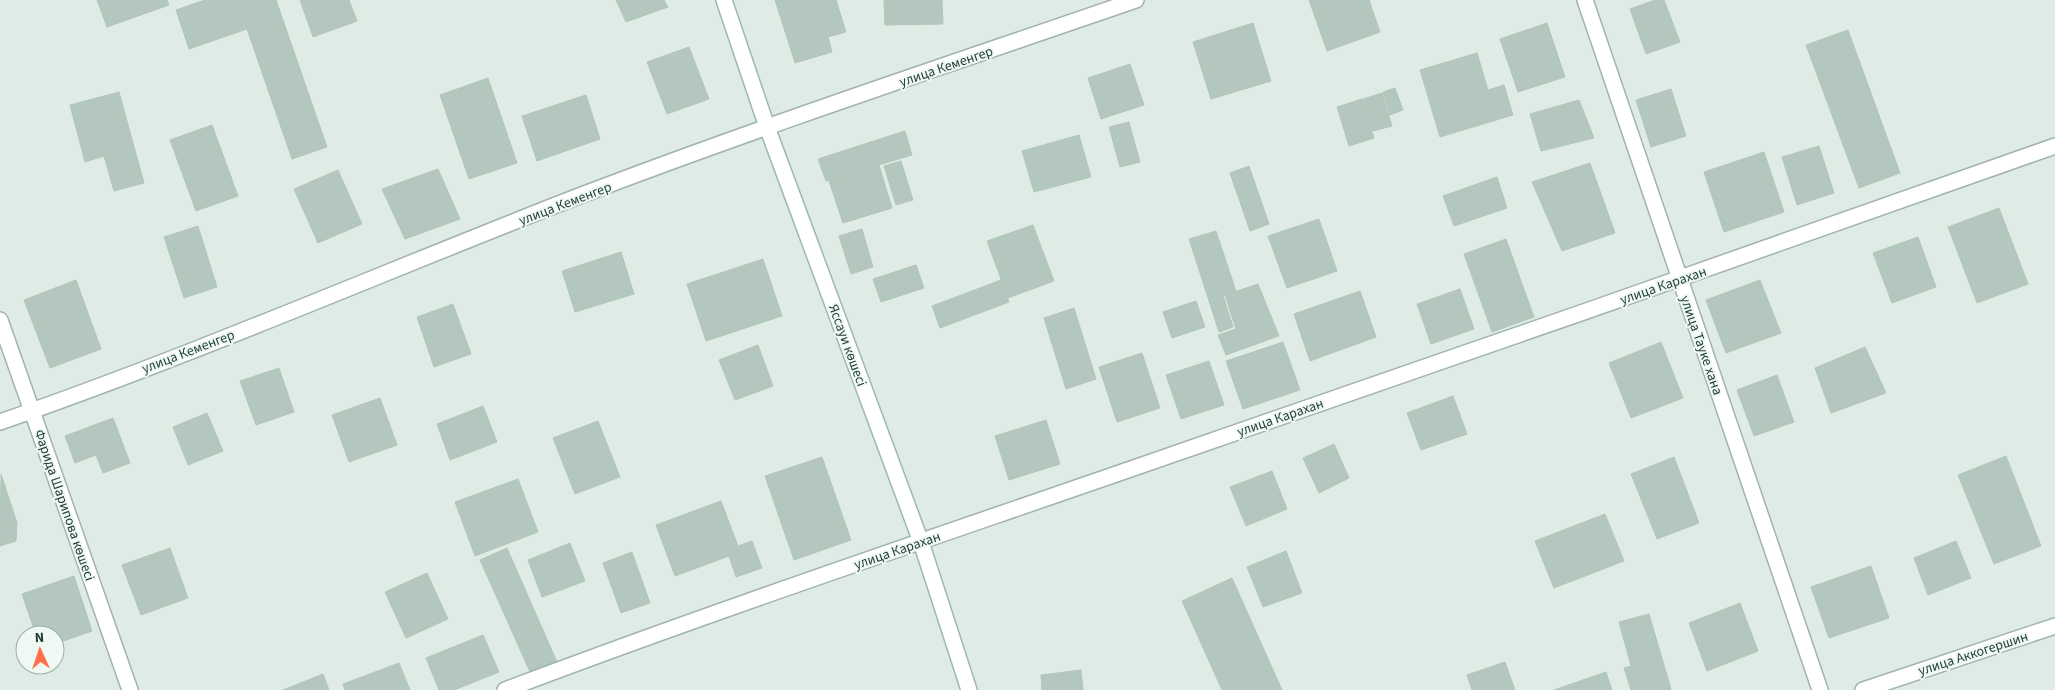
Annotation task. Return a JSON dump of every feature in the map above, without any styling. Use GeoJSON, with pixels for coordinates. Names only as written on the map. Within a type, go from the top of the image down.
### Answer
{"type":"FeatureCollection","features":[{"type":"Feature","properties":{"kind":"street","name":"Яссауи көшесі"},"geometry":{"type":"LineString","coordinates":[[724,0],[767,128],[921,542],[969,690]]}},
{"type":"Feature","properties":{"kind":"street","name":"улица Кеменгер"},"geometry":{"type":"LineString","coordinates":[[0,422],[279,317],[579,196],[767,128],[1136,0]]}},
{"type":"Feature","properties":{"kind":"street","name":"улица Тауке хана"},"geometry":{"type":"LineString","coordinates":[[1585,0],[1820,690]]}},
{"type":"Feature","properties":{"kind":"street","name":"улица Карахан"},"geometry":{"type":"LineString","coordinates":[[505,690],[584,660],[1679,279],[2055,146]]}},
{"type":"Feature","properties":{"kind":"street","name":"Фарида Шарипова көшесі"},"geometry":{"type":"LineString","coordinates":[[0,320],[130,690]]}},
{"type":"Feature","properties":{"kind":"street","name":"улица Аккогершин"},"geometry":{"type":"LineString","coordinates":[[1864,690],[2055,626]]}},
{"type":"Feature","properties":{"kind":"building"},"geometry":{"type":"Polygon","coordinates":[[[97,0],[167,0],[169,5],[107,27],[97,0]]]}},
{"type":"Feature","properties":{"kind":"building"},"geometry":{"type":"Polygon","coordinates":[[[205,0],[276,0],[327,147],[292,159],[247,29],[189,49],[176,10],[205,0]]]}},
{"type":"Feature","properties":{"kind":"building"},"geometry":{"type":"Polygon","coordinates":[[[300,0],[349,0],[357,21],[313,37],[300,0]]]}},
{"type":"Feature","properties":{"kind":"building"},"geometry":{"type":"Polygon","coordinates":[[[616,0],[664,0],[668,7],[626,22],[616,0]]]}},
{"type":"Feature","properties":{"kind":"building"},"geometry":{"type":"Polygon","coordinates":[[[775,0],[836,0],[846,32],[828,37],[832,52],[795,63],[775,0]]]}},
{"type":"Feature","properties":{"kind":"building"},"geometry":{"type":"Polygon","coordinates":[[[884,0],[942,0],[943,24],[885,25],[884,0]]]}},
{"type":"Feature","properties":{"kind":"building"},"geometry":{"type":"Polygon","coordinates":[[[1309,0],[1369,0],[1380,32],[1327,51],[1309,0]]]}},
{"type":"Feature","properties":{"kind":"building"},"geometry":{"type":"Polygon","coordinates":[[[1655,0],[1664,0],[1680,42],[1646,54],[1630,9],[1655,0]]]}},
{"type":"Feature","properties":{"kind":"building"},"geometry":{"type":"Polygon","coordinates":[[[1253,23],[1271,81],[1211,99],[1193,42],[1253,23]]]}},
{"type":"Feature","properties":{"kind":"building"},"geometry":{"type":"Polygon","coordinates":[[[1547,23],[1565,77],[1518,92],[1500,39],[1547,23]]]}},
{"type":"Feature","properties":{"kind":"building"},"geometry":{"type":"Polygon","coordinates":[[[1848,30],[1900,173],[1859,188],[1806,45],[1848,30]]]}},
{"type":"Feature","properties":{"kind":"building"},"geometry":{"type":"Polygon","coordinates":[[[689,47],[709,99],[667,114],[647,62],[689,47]]]}},
{"type":"Feature","properties":{"kind":"building"},"geometry":{"type":"Polygon","coordinates":[[[1477,53],[1488,90],[1504,85],[1513,115],[1440,137],[1420,70],[1477,53]]]}},
{"type":"Feature","properties":{"kind":"building"},"geometry":{"type":"Polygon","coordinates":[[[1130,64],[1144,105],[1101,119],[1088,78],[1130,64]]]}},
{"type":"Feature","properties":{"kind":"building"},"geometry":{"type":"Polygon","coordinates":[[[488,78],[517,163],[469,179],[440,95],[488,78]]]}},
{"type":"Feature","properties":{"kind":"building"},"geometry":{"type":"Polygon","coordinates":[[[1395,88],[1403,110],[1390,115],[1383,92],[1395,88]]]}},
{"type":"Feature","properties":{"kind":"building"},"geometry":{"type":"Polygon","coordinates":[[[1671,89],[1686,136],[1651,147],[1636,100],[1671,89]]]}},
{"type":"Feature","properties":{"kind":"building"},"geometry":{"type":"Polygon","coordinates":[[[119,92],[144,183],[114,191],[104,156],[85,162],[70,105],[119,92]]]}},
{"type":"Feature","properties":{"kind":"building"},"geometry":{"type":"Polygon","coordinates":[[[1382,93],[1392,126],[1373,131],[1363,99],[1382,93]]]}},
{"type":"Feature","properties":{"kind":"building"},"geometry":{"type":"Polygon","coordinates":[[[586,95],[600,139],[537,161],[522,116],[586,95]]]}},
{"type":"Feature","properties":{"kind":"building"},"geometry":{"type":"Polygon","coordinates":[[[1362,99],[1374,138],[1349,146],[1337,107],[1362,99]]]}},
{"type":"Feature","properties":{"kind":"building"},"geometry":{"type":"Polygon","coordinates":[[[1579,100],[1594,138],[1541,151],[1530,114],[1579,100]]]}},
{"type":"Feature","properties":{"kind":"building"},"geometry":{"type":"Polygon","coordinates":[[[1129,122],[1140,162],[1120,167],[1109,127],[1129,122]]]}},
{"type":"Feature","properties":{"kind":"building"},"geometry":{"type":"Polygon","coordinates":[[[212,125],[238,196],[196,211],[170,140],[212,125]]]}},
{"type":"Feature","properties":{"kind":"building"},"geometry":{"type":"Polygon","coordinates":[[[905,131],[912,155],[826,181],[818,159],[905,131]]]}},
{"type":"Feature","properties":{"kind":"building"},"geometry":{"type":"Polygon","coordinates":[[[1079,135],[1091,177],[1034,192],[1022,151],[1079,135]]]}},
{"type":"Feature","properties":{"kind":"building"},"geometry":{"type":"Polygon","coordinates":[[[1819,146],[1834,193],[1797,205],[1782,157],[1819,146]]]}},
{"type":"Feature","properties":{"kind":"building"},"geometry":{"type":"Polygon","coordinates":[[[1764,152],[1784,212],[1724,232],[1704,172],[1764,152]]]}},
{"type":"Feature","properties":{"kind":"building"},"geometry":{"type":"Polygon","coordinates":[[[901,161],[913,200],[896,205],[884,166],[901,161]]]}},
{"type":"Feature","properties":{"kind":"building"},"geometry":{"type":"Polygon","coordinates":[[[1590,163],[1615,233],[1562,251],[1532,182],[1590,163]]]}},
{"type":"Feature","properties":{"kind":"building"},"geometry":{"type":"Polygon","coordinates":[[[879,165],[892,208],[843,223],[829,181],[879,165]]]}},
{"type":"Feature","properties":{"kind":"building"},"geometry":{"type":"Polygon","coordinates":[[[1249,166],[1269,224],[1250,231],[1230,173],[1249,166]]]}},
{"type":"Feature","properties":{"kind":"building"},"geometry":{"type":"Polygon","coordinates":[[[438,169],[460,219],[405,239],[382,189],[438,169]]]}},
{"type":"Feature","properties":{"kind":"building"},"geometry":{"type":"Polygon","coordinates":[[[338,170],[362,224],[318,243],[294,189],[338,170]]]}},
{"type":"Feature","properties":{"kind":"building"},"geometry":{"type":"Polygon","coordinates":[[[1497,177],[1507,208],[1454,226],[1443,196],[1497,177]]]}},
{"type":"Feature","properties":{"kind":"building"},"geometry":{"type":"Polygon","coordinates":[[[1999,208],[2028,284],[1977,303],[1948,227],[1999,208]]]}},
{"type":"Feature","properties":{"kind":"building"},"geometry":{"type":"Polygon","coordinates":[[[1319,219],[1337,271],[1287,288],[1268,236],[1319,219]]]}},
{"type":"Feature","properties":{"kind":"building"},"geometry":{"type":"Polygon","coordinates":[[[1033,225],[1054,281],[1008,298],[987,241],[1033,225]]]}},
{"type":"Feature","properties":{"kind":"building"},"geometry":{"type":"Polygon","coordinates":[[[198,226],[217,287],[184,298],[164,237],[198,226]]]}},
{"type":"Feature","properties":{"kind":"building"},"geometry":{"type":"Polygon","coordinates":[[[862,229],[873,267],[851,274],[839,236],[862,229]]]}},
{"type":"Feature","properties":{"kind":"building"},"geometry":{"type":"Polygon","coordinates":[[[1216,231],[1236,291],[1223,295],[1233,327],[1219,332],[1189,239],[1216,231]]]}},
{"type":"Feature","properties":{"kind":"building"},"geometry":{"type":"Polygon","coordinates":[[[1918,237],[1936,287],[1892,303],[1873,253],[1918,237]]]}},
{"type":"Feature","properties":{"kind":"building"},"geometry":{"type":"Polygon","coordinates":[[[1506,239],[1534,317],[1492,332],[1464,254],[1506,239]]]}},
{"type":"Feature","properties":{"kind":"building"},"geometry":{"type":"Polygon","coordinates":[[[621,252],[634,294],[575,312],[562,271],[621,252]]]}},
{"type":"Feature","properties":{"kind":"building"},"geometry":{"type":"Polygon","coordinates":[[[763,259],[782,316],[706,341],[687,284],[763,259]]]}},
{"type":"Feature","properties":{"kind":"building"},"geometry":{"type":"Polygon","coordinates":[[[916,265],[924,288],[881,302],[873,279],[916,265]]]}},
{"type":"Feature","properties":{"kind":"building"},"geometry":{"type":"Polygon","coordinates":[[[76,280],[101,349],[50,368],[24,300],[76,280]]]}},
{"type":"Feature","properties":{"kind":"building"},"geometry":{"type":"Polygon","coordinates":[[[1001,280],[1009,302],[940,328],[932,306],[1001,280]]]}},
{"type":"Feature","properties":{"kind":"building"},"geometry":{"type":"Polygon","coordinates":[[[1760,280],[1781,333],[1726,353],[1706,300],[1760,280]]]}},
{"type":"Feature","properties":{"kind":"building"},"geometry":{"type":"Polygon","coordinates":[[[1258,284],[1279,336],[1226,355],[1218,335],[1236,329],[1225,295],[1258,284]]]}},
{"type":"Feature","properties":{"kind":"building"},"geometry":{"type":"Polygon","coordinates":[[[1460,289],[1474,329],[1431,344],[1417,304],[1460,289]]]}},
{"type":"Feature","properties":{"kind":"building"},"geometry":{"type":"Polygon","coordinates":[[[1360,291],[1376,337],[1310,361],[1294,314],[1360,291]]]}},
{"type":"Feature","properties":{"kind":"building"},"geometry":{"type":"Polygon","coordinates":[[[1196,301],[1205,327],[1172,338],[1163,312],[1196,301]]]}},
{"type":"Feature","properties":{"kind":"building"},"geometry":{"type":"Polygon","coordinates":[[[453,304],[471,354],[434,367],[417,317],[453,304]]]}},
{"type":"Feature","properties":{"kind":"building"},"geometry":{"type":"Polygon","coordinates":[[[1074,308],[1096,379],[1066,389],[1044,318],[1074,308]]]}},
{"type":"Feature","properties":{"kind":"building"},"geometry":{"type":"Polygon","coordinates":[[[1283,342],[1300,390],[1243,409],[1226,361],[1283,342]]]}},
{"type":"Feature","properties":{"kind":"building"},"geometry":{"type":"Polygon","coordinates":[[[1661,342],[1683,398],[1631,418],[1609,363],[1661,342]]]}},
{"type":"Feature","properties":{"kind":"building"},"geometry":{"type":"Polygon","coordinates":[[[758,345],[773,386],[735,400],[719,360],[758,345]]]}},
{"type":"Feature","properties":{"kind":"building"},"geometry":{"type":"Polygon","coordinates":[[[1865,347],[1886,393],[1831,413],[1815,368],[1865,347]]]}},
{"type":"Feature","properties":{"kind":"building"},"geometry":{"type":"Polygon","coordinates":[[[1142,353],[1160,408],[1117,422],[1099,367],[1142,353]]]}},
{"type":"Feature","properties":{"kind":"building"},"geometry":{"type":"Polygon","coordinates":[[[1209,361],[1224,405],[1181,419],[1166,375],[1209,361]]]}},
{"type":"Feature","properties":{"kind":"building"},"geometry":{"type":"Polygon","coordinates":[[[279,368],[294,412],[256,425],[240,381],[279,368]]]}},
{"type":"Feature","properties":{"kind":"building"},"geometry":{"type":"Polygon","coordinates":[[[1777,375],[1794,422],[1754,436],[1737,390],[1777,375]]]}},
{"type":"Feature","properties":{"kind":"building"},"geometry":{"type":"Polygon","coordinates":[[[1453,396],[1467,434],[1421,450],[1407,413],[1453,396]]]}},
{"type":"Feature","properties":{"kind":"building"},"geometry":{"type":"Polygon","coordinates":[[[380,398],[397,445],[349,462],[332,415],[380,398]]]}},
{"type":"Feature","properties":{"kind":"building"},"geometry":{"type":"Polygon","coordinates":[[[483,406],[497,442],[450,460],[437,424],[483,406]]]}},
{"type":"Feature","properties":{"kind":"building"},"geometry":{"type":"Polygon","coordinates":[[[207,413],[223,451],[188,465],[173,427],[207,413]]]}},
{"type":"Feature","properties":{"kind":"building"},"geometry":{"type":"Polygon","coordinates":[[[113,418],[130,463],[103,473],[96,455],[75,463],[65,436],[113,418]]]}},
{"type":"Feature","properties":{"kind":"building"},"geometry":{"type":"Polygon","coordinates":[[[1046,420],[1060,464],[1009,480],[995,436],[1046,420]]]}},
{"type":"Feature","properties":{"kind":"building"},"geometry":{"type":"Polygon","coordinates":[[[598,421],[620,477],[575,494],[553,438],[598,421]]]}},
{"type":"Feature","properties":{"kind":"building"},"geometry":{"type":"Polygon","coordinates":[[[1334,444],[1349,478],[1319,493],[1303,458],[1334,444]]]}},
{"type":"Feature","properties":{"kind":"building"},"geometry":{"type":"Polygon","coordinates":[[[2006,456],[2041,546],[1994,564],[1958,475],[2006,456]]]}},
{"type":"Feature","properties":{"kind":"building"},"geometry":{"type":"Polygon","coordinates":[[[822,457],[851,540],[794,560],[765,476],[822,457]]]}},
{"type":"Feature","properties":{"kind":"building"},"geometry":{"type":"Polygon","coordinates":[[[1674,457],[1699,523],[1657,539],[1631,474],[1674,457]]]}},
{"type":"Feature","properties":{"kind":"building"},"geometry":{"type":"Polygon","coordinates":[[[1272,471],[1287,509],[1246,526],[1230,487],[1272,471]]]}},
{"type":"Feature","properties":{"kind":"building"},"geometry":{"type":"Polygon","coordinates":[[[1,474],[17,523],[16,541],[0,546],[1,474]]]}},
{"type":"Feature","properties":{"kind":"building"},"geometry":{"type":"Polygon","coordinates":[[[518,479],[538,532],[475,556],[455,502],[518,479]]]}},
{"type":"Feature","properties":{"kind":"building"},"geometry":{"type":"Polygon","coordinates":[[[721,501],[738,546],[752,541],[762,568],[736,577],[729,556],[675,576],[656,525],[721,501]]]}},
{"type":"Feature","properties":{"kind":"building"},"geometry":{"type":"Polygon","coordinates":[[[1605,514],[1624,561],[1554,588],[1535,541],[1605,514]]]}},
{"type":"Feature","properties":{"kind":"building"},"geometry":{"type":"Polygon","coordinates":[[[1956,541],[1971,578],[1928,595],[1914,558],[1956,541]]]}},
{"type":"Feature","properties":{"kind":"building"},"geometry":{"type":"Polygon","coordinates":[[[570,543],[585,581],[542,597],[528,560],[570,543]]]}},
{"type":"Feature","properties":{"kind":"building"},"geometry":{"type":"Polygon","coordinates":[[[170,548],[188,598],[141,615],[122,565],[170,548]]]}},
{"type":"Feature","properties":{"kind":"building"},"geometry":{"type":"Polygon","coordinates":[[[507,548],[557,662],[531,674],[480,560],[507,548]]]}},
{"type":"Feature","properties":{"kind":"building"},"geometry":{"type":"Polygon","coordinates":[[[1286,551],[1302,593],[1263,607],[1247,567],[1286,551]]]}},
{"type":"Feature","properties":{"kind":"building"},"geometry":{"type":"Polygon","coordinates":[[[632,552],[650,603],[621,613],[603,563],[632,552]]]}},
{"type":"Feature","properties":{"kind":"building"},"geometry":{"type":"Polygon","coordinates":[[[1871,566],[1889,618],[1829,638],[1811,587],[1871,566]]]}},
{"type":"Feature","properties":{"kind":"building"},"geometry":{"type":"Polygon","coordinates":[[[427,573],[448,619],[406,638],[385,592],[427,573]]]}},
{"type":"Feature","properties":{"kind":"building"},"geometry":{"type":"Polygon","coordinates":[[[74,576],[92,631],[65,640],[65,625],[33,625],[22,594],[74,576]]]}},
{"type":"Feature","properties":{"kind":"building"},"geometry":{"type":"Polygon","coordinates":[[[1232,578],[1282,690],[1222,690],[1182,601],[1232,578]]]}},
{"type":"Feature","properties":{"kind":"building"},"geometry":{"type":"Polygon","coordinates":[[[1740,603],[1758,651],[1707,671],[1689,623],[1740,603]]]}},
{"type":"Feature","properties":{"kind":"building"},"geometry":{"type":"Polygon","coordinates":[[[1649,614],[1671,689],[1669,690],[1631,690],[1624,668],[1631,666],[1619,622],[1649,614]]]}},
{"type":"Feature","properties":{"kind":"building"},"geometry":{"type":"Polygon","coordinates":[[[483,635],[499,672],[454,690],[439,690],[426,658],[483,635]]]}},
{"type":"Feature","properties":{"kind":"building"},"geometry":{"type":"Polygon","coordinates":[[[1505,662],[1515,690],[1472,690],[1467,675],[1505,662]]]}},
{"type":"Feature","properties":{"kind":"building"},"geometry":{"type":"Polygon","coordinates":[[[399,663],[410,690],[345,690],[343,684],[399,663]]]}},
{"type":"Feature","properties":{"kind":"building"},"geometry":{"type":"Polygon","coordinates":[[[1081,670],[1083,690],[1042,690],[1041,675],[1081,670]]]}},
{"type":"Feature","properties":{"kind":"building"},"geometry":{"type":"Polygon","coordinates":[[[1606,672],[1612,690],[1554,690],[1606,672]]]}},
{"type":"Feature","properties":{"kind":"building"},"geometry":{"type":"Polygon","coordinates":[[[323,674],[329,690],[283,690],[323,674]]]}}]}
